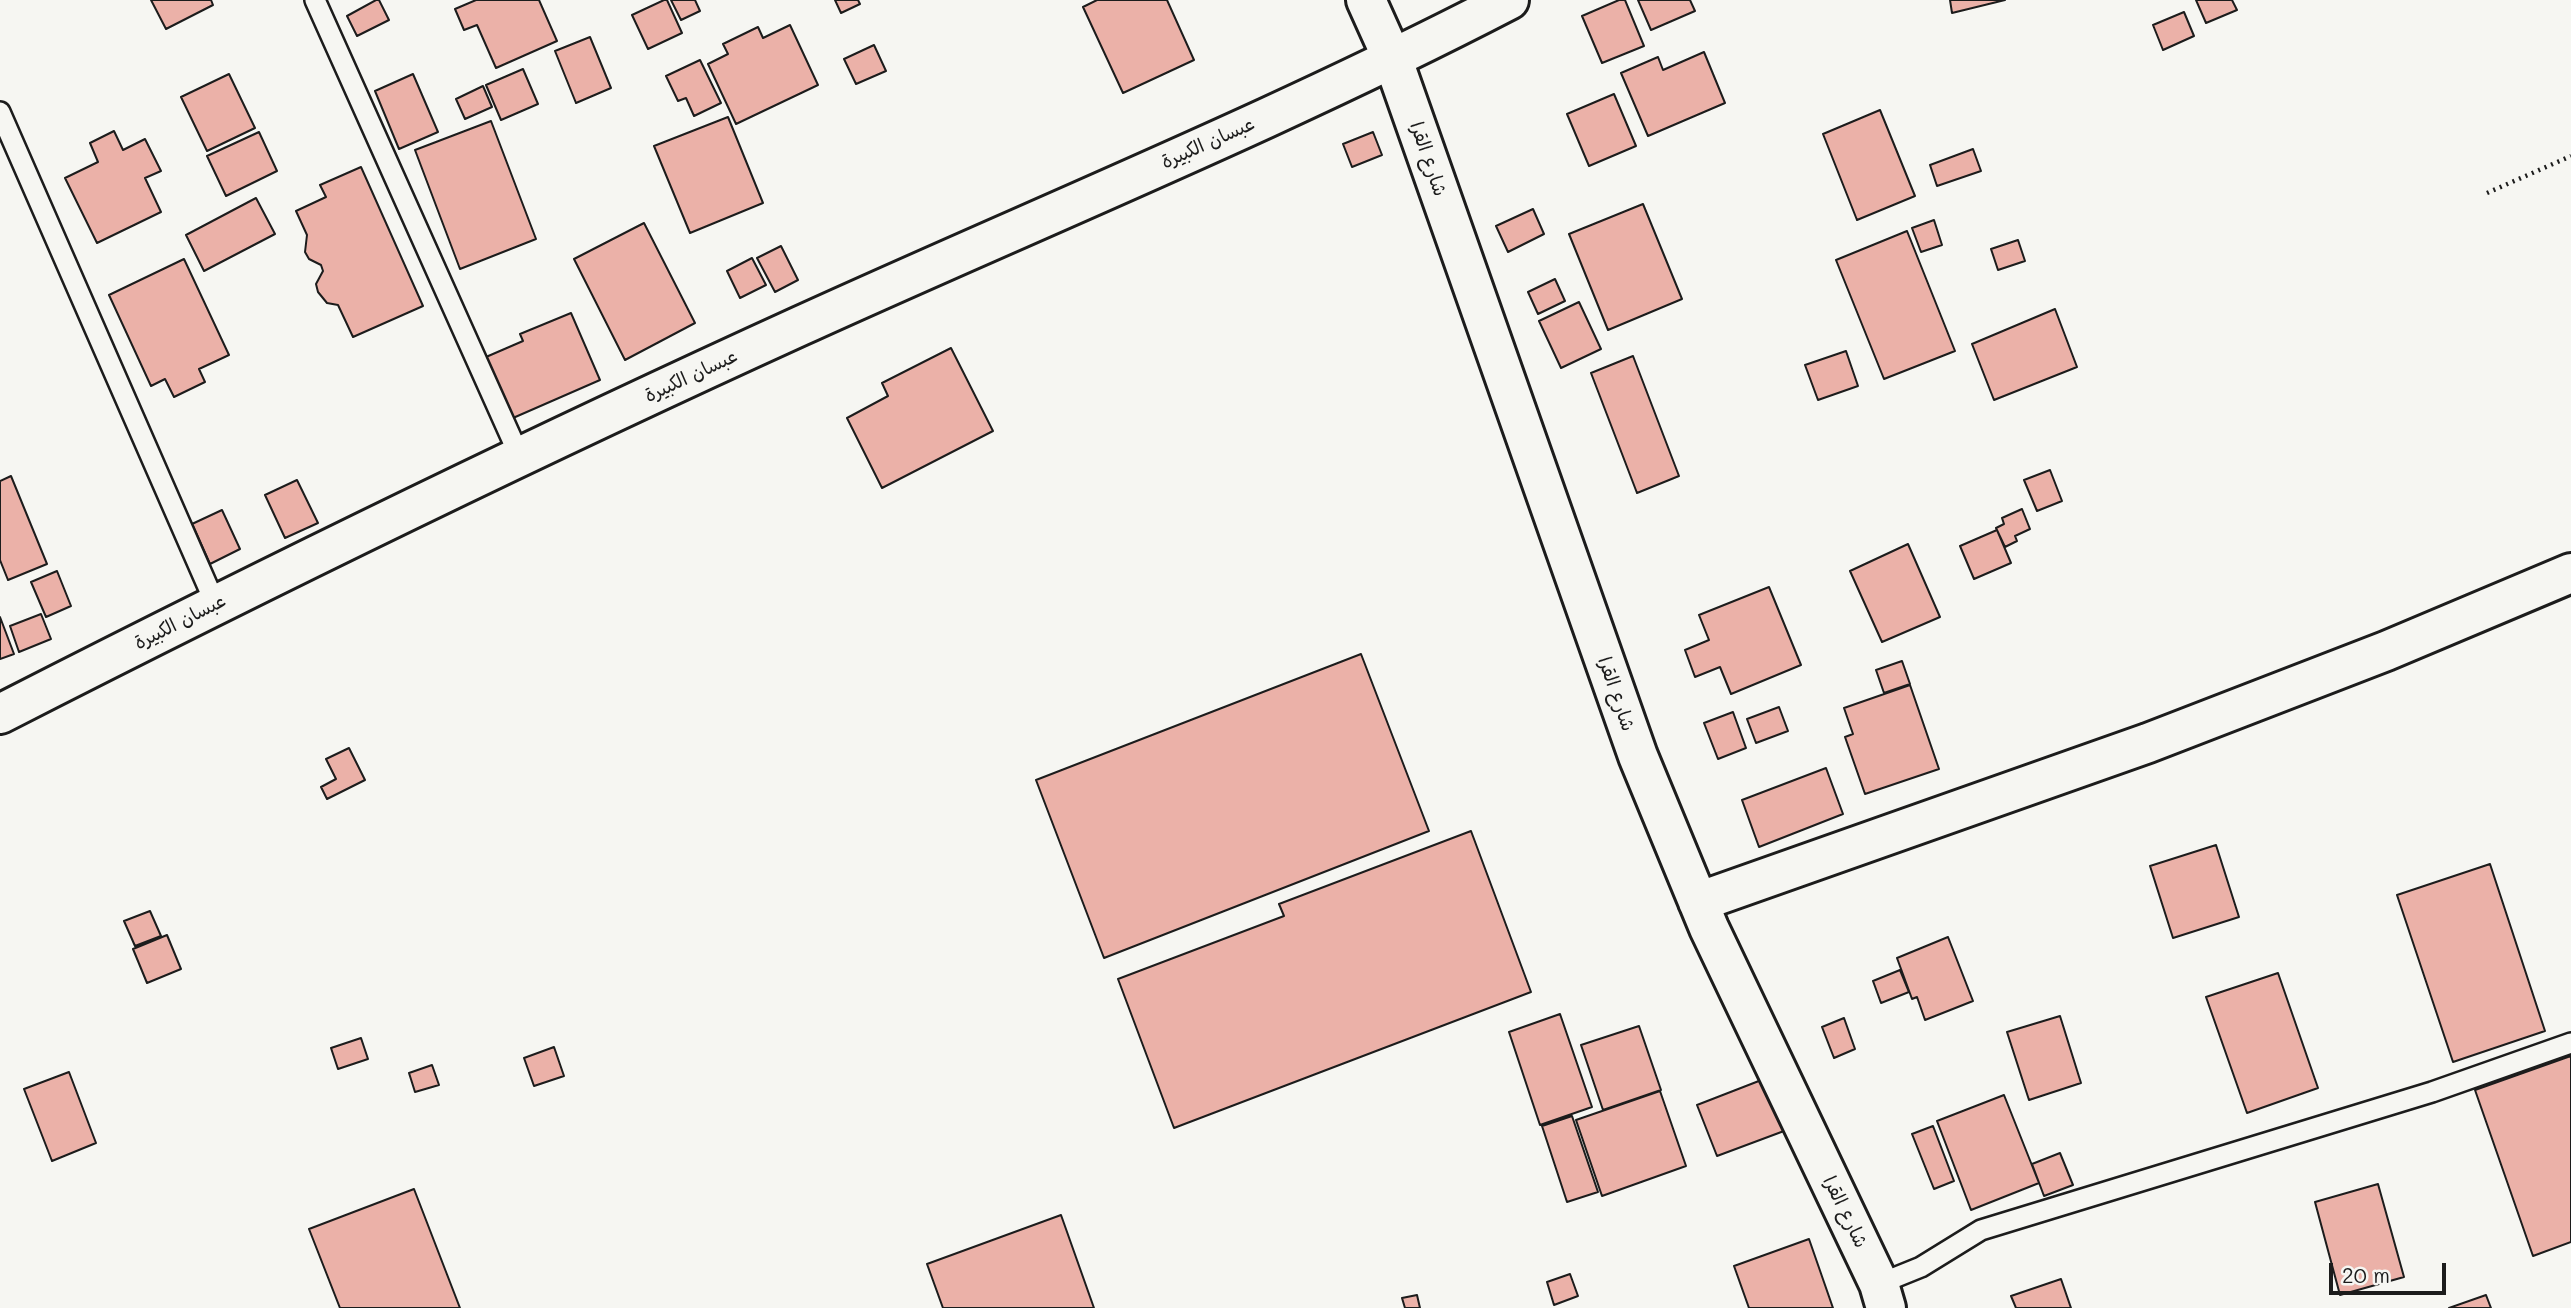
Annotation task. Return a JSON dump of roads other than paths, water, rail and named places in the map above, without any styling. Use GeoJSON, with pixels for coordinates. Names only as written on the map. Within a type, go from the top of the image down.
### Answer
{"type":"FeatureCollection","features":[{"type":"Feature","properties":{"kind":"street","name":"شارع القرا"},"geometry":{"type":"LineString","coordinates":[[1366,0],[1393,60],[1638,756],[1698,902],[1883,1296]]}},
{"type":"Feature","properties":{"kind":"street","name":"عبسان الكبيرة"},"geometry":{"type":"LineString","coordinates":[[0,714],[215,603],[519,455],[1393,60],[1509,0]]}},
{"type":"Feature","properties":{"kind":"street"},"geometry":{"type":"LineString","coordinates":[[1698,902],[2148,743],[2386,651],[2571,573]]}},
{"type":"Feature","properties":{"kind":"lane"},"geometry":{"type":"LineString","coordinates":[[316,0],[519,455]]}},
{"type":"Feature","properties":{"kind":"lane"},"geometry":{"type":"LineString","coordinates":[[0,112],[215,603]]}},
{"type":"Feature","properties":{"kind":"lane"},"geometry":{"type":"LineString","coordinates":[[1883,1296],[1920,1267],[1981,1230],[2432,1092],[2571,1043]]}}]}
